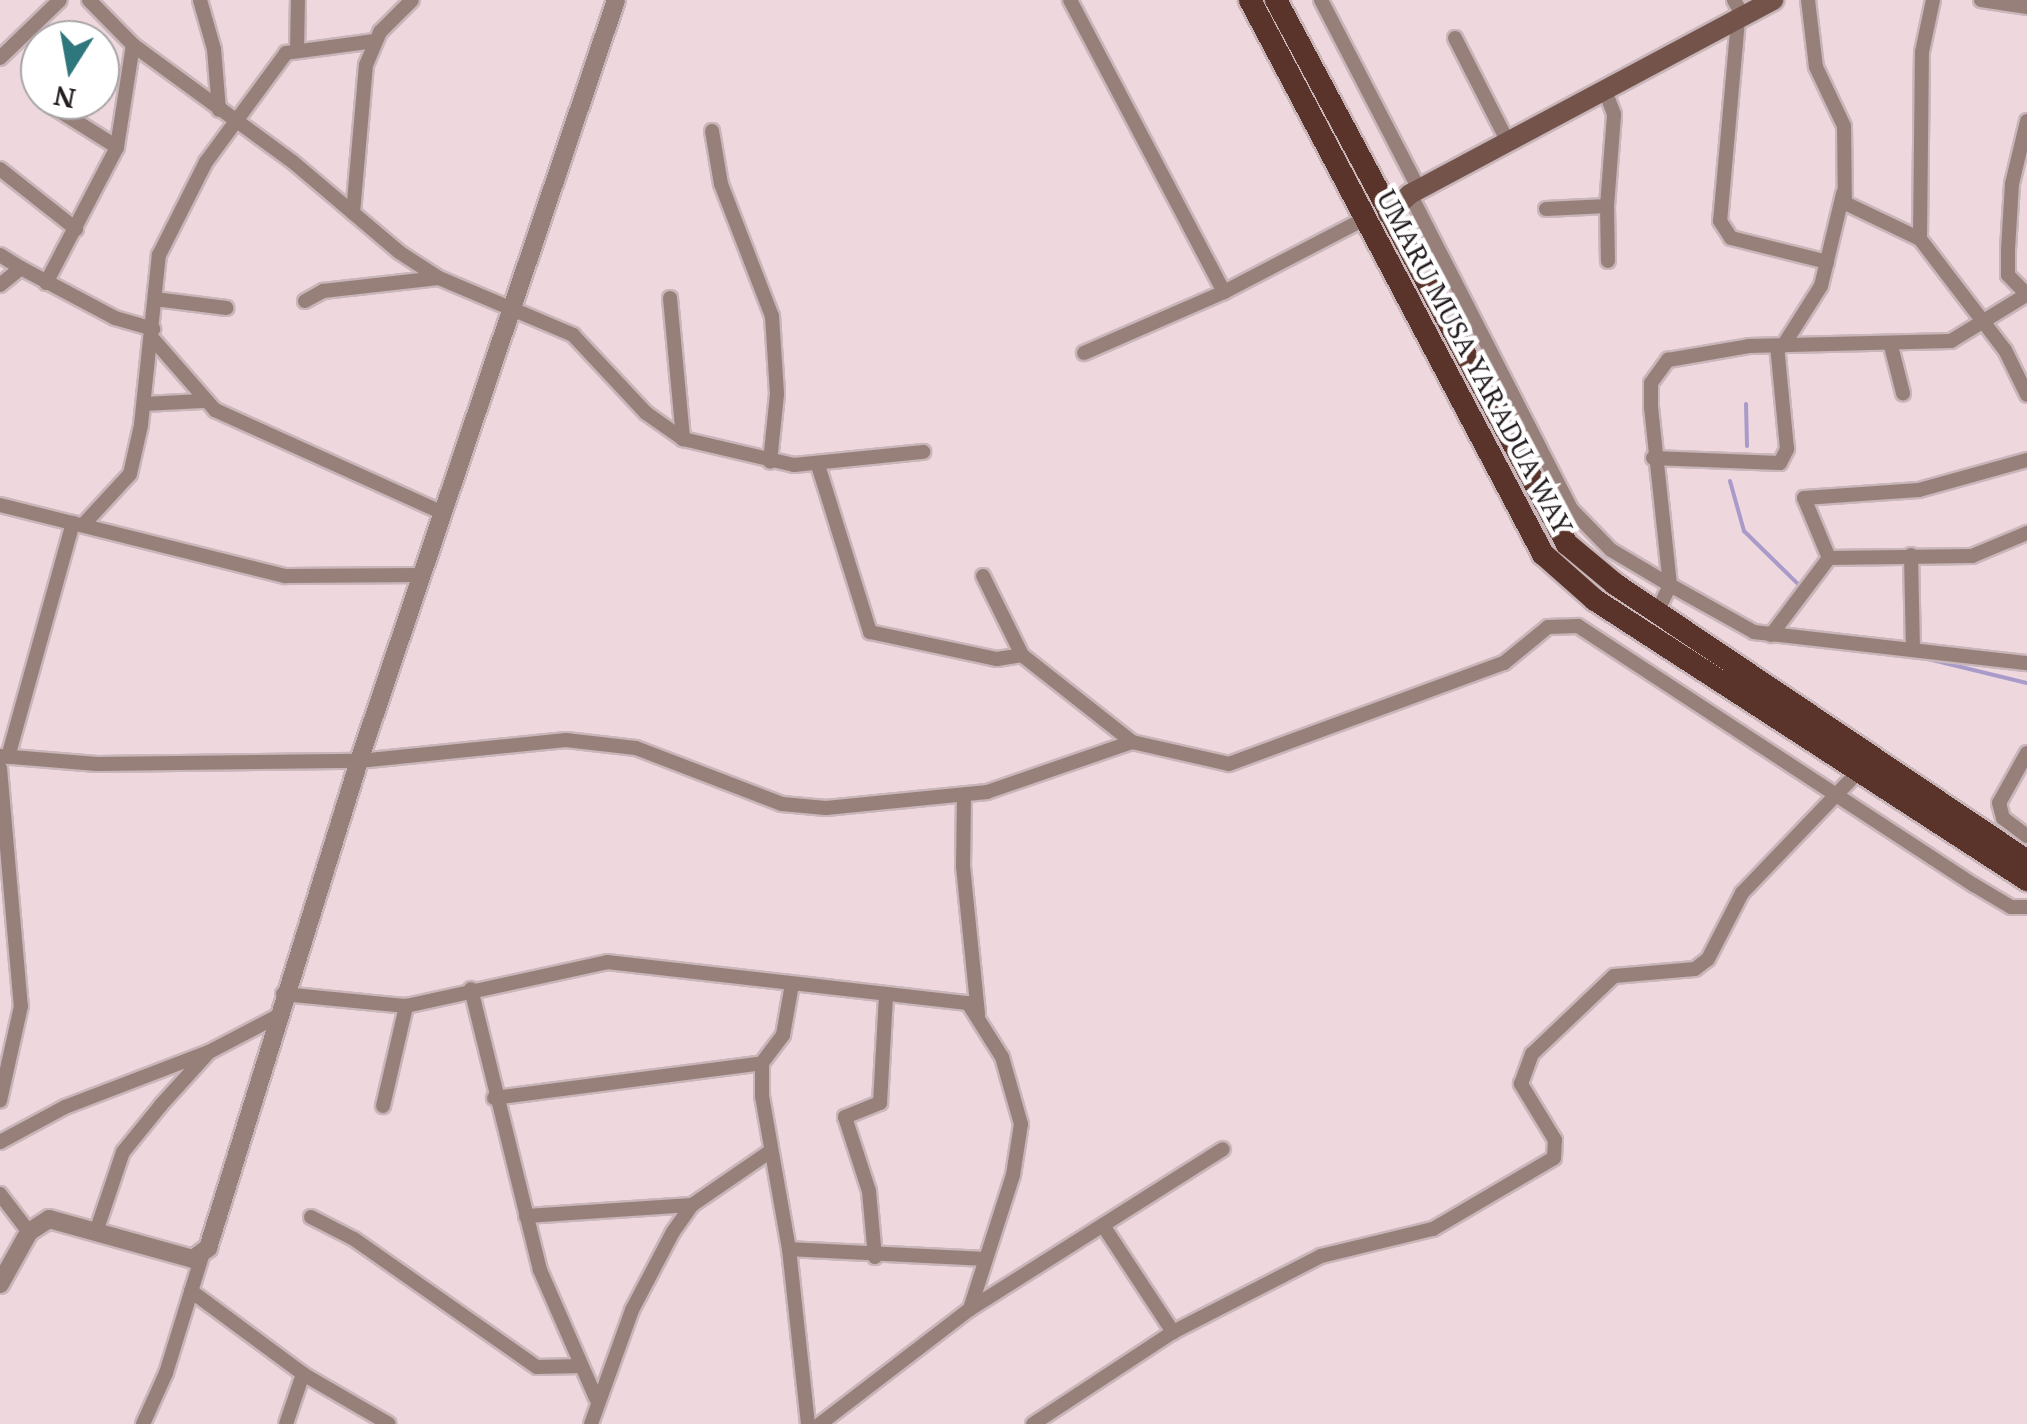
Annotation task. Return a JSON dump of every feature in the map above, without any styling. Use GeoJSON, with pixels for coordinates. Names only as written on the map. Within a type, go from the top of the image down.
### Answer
{"type":"FeatureCollection","features":[{"type":"Feature","properties":{"kind":"main road","name":"UMARU MUSA YAR'ADUA WAY"},"geometry":{"type":"LineString","coordinates":[[1250,0],[1543,554],[1594,600],[2027,880]]}},
{"type":"Feature","properties":{"kind":"main road","name":"UMARU MUSA YAR'ADUA WAY"},"geometry":{"type":"LineString","coordinates":[[1276,0],[1546,516],[1588,564],[2027,861]]}},
{"type":"Feature","properties":{"kind":"main road"},"geometry":{"type":"LineString","coordinates":[[1414,189],[1741,7],[1774,0]]}},
{"type":"Feature","properties":{"kind":"main road"},"geometry":{"type":"LineString","coordinates":[[1384,205],[1605,90],[1741,7]]}},
{"type":"Feature","properties":{"kind":"street"},"geometry":{"type":"LineString","coordinates":[[0,58],[60,0]]}},
{"type":"Feature","properties":{"kind":"street"},"geometry":{"type":"LineString","coordinates":[[89,0],[133,45],[439,278],[572,335],[646,413],[682,438],[770,462],[818,465],[923,452]]}},
{"type":"Feature","properties":{"kind":"street"},"geometry":{"type":"LineString","coordinates":[[200,0],[217,63],[219,110]]}},
{"type":"Feature","properties":{"kind":"street"},"geometry":{"type":"LineString","coordinates":[[297,50],[298,0]]}},
{"type":"Feature","properties":{"kind":"street"},"geometry":{"type":"LineString","coordinates":[[353,213],[366,66],[374,41],[412,0]]}},
{"type":"Feature","properties":{"kind":"street"},"geometry":{"type":"LineString","coordinates":[[143,1424],[191,1291],[359,761],[616,0]]}},
{"type":"Feature","properties":{"kind":"street"},"geometry":{"type":"LineString","coordinates":[[1070,0],[1224,292]]}},
{"type":"Feature","properties":{"kind":"street"},"geometry":{"type":"LineString","coordinates":[[1320,0],[1570,509],[1611,550],[1734,626],[1771,635],[1913,647],[2027,663]]}},
{"type":"Feature","properties":{"kind":"street"},"geometry":{"type":"LineString","coordinates":[[1653,458],[1780,463],[1787,448],[1780,346],[1814,300],[1844,193],[1844,126],[1816,67],[1808,0]]}},
{"type":"Feature","properties":{"kind":"street"},"geometry":{"type":"LineString","coordinates":[[1920,238],[1922,52],[1933,0]]}},
{"type":"Feature","properties":{"kind":"street"},"geometry":{"type":"LineString","coordinates":[[1981,0],[2027,7]]}},
{"type":"Feature","properties":{"kind":"street"},"geometry":{"type":"LineString","coordinates":[[1741,7],[1719,208],[1723,229],[1740,241],[1827,262]]}},
{"type":"Feature","properties":{"kind":"street"},"geometry":{"type":"LineString","coordinates":[[1455,38],[1506,138]]}},
{"type":"Feature","properties":{"kind":"street"},"geometry":{"type":"LineString","coordinates":[[0,1101],[21,977],[3,760],[78,524],[130,474],[144,404],[159,256],[234,121],[277,61],[297,50],[374,41]]}},
{"type":"Feature","properties":{"kind":"street"},"geometry":{"type":"LineString","coordinates":[[46,283],[117,147],[133,45]]}},
{"type":"Feature","properties":{"kind":"street"},"geometry":{"type":"LineString","coordinates":[[1605,90],[1614,114],[1606,206],[1608,260]]}},
{"type":"Feature","properties":{"kind":"street"},"geometry":{"type":"LineString","coordinates":[[74,120],[117,147]]}},
{"type":"Feature","properties":{"kind":"street"},"geometry":{"type":"LineString","coordinates":[[1657,612],[1670,585],[1653,458],[1652,383],[1668,360],[1710,349],[1891,346],[1951,341],[1987,324],[2027,295],[2008,275],[2008,250],[2012,184],[2027,122]]}},
{"type":"Feature","properties":{"kind":"street"},"geometry":{"type":"LineString","coordinates":[[712,131],[722,184],[772,316],[777,394],[770,462]]}},
{"type":"Feature","properties":{"kind":"street"},"geometry":{"type":"LineString","coordinates":[[0,169],[76,229]]}},
{"type":"Feature","properties":{"kind":"street"},"geometry":{"type":"LineString","coordinates":[[1844,193],[1851,208],[1920,238],[1987,324],[2027,395]]}},
{"type":"Feature","properties":{"kind":"street"},"geometry":{"type":"LineString","coordinates":[[1546,209],[1606,206]]}},
{"type":"Feature","properties":{"kind":"street"},"geometry":{"type":"LineString","coordinates":[[1084,353],[1224,292],[1364,220]]}},
{"type":"Feature","properties":{"kind":"street"},"geometry":{"type":"LineString","coordinates":[[0,255],[46,283],[153,334],[202,401]]}},
{"type":"Feature","properties":{"kind":"street"},"geometry":{"type":"LineString","coordinates":[[0,285],[21,268]]}},
{"type":"Feature","properties":{"kind":"street"},"geometry":{"type":"LineString","coordinates":[[305,301],[323,291],[439,278]]}},
{"type":"Feature","properties":{"kind":"street"},"geometry":{"type":"LineString","coordinates":[[155,298],[226,308]]}},
{"type":"Feature","properties":{"kind":"street"},"geometry":{"type":"LineString","coordinates":[[670,298],[682,438]]}},
{"type":"Feature","properties":{"kind":"street"},"geometry":{"type":"LineString","coordinates":[[1891,346],[1903,393]]}},
{"type":"Feature","properties":{"kind":"street"},"geometry":{"type":"LineString","coordinates":[[144,404],[202,401],[443,513]]}},
{"type":"Feature","properties":{"kind":"street"},"geometry":{"type":"LineString","coordinates":[[1829,558],[1804,498],[1920,490],[2027,460]]}},
{"type":"Feature","properties":{"kind":"street"},"geometry":{"type":"LineString","coordinates":[[818,465],[870,632],[997,659],[1022,656]]}},
{"type":"Feature","properties":{"kind":"street"},"geometry":{"type":"LineString","coordinates":[[0,505],[285,576],[422,575]]}},
{"type":"Feature","properties":{"kind":"street"},"geometry":{"type":"LineString","coordinates":[[1829,558],[1972,556],[2027,534]]}},
{"type":"Feature","properties":{"kind":"street"},"geometry":{"type":"LineString","coordinates":[[1911,555],[1913,647]]}},
{"type":"Feature","properties":{"kind":"street"},"geometry":{"type":"LineString","coordinates":[[1771,635],[1829,558]]}},
{"type":"Feature","properties":{"kind":"street"},"geometry":{"type":"LineString","coordinates":[[983,576],[1022,656],[1132,742],[1234,762],[1504,664],[1548,627],[1578,626],[1986,892],[2011,907],[2027,908]]}},
{"type":"Feature","properties":{"kind":"street"},"geometry":{"type":"LineString","coordinates":[[3,760],[97,764],[359,761],[566,740],[636,748],[782,804],[826,808],[964,796],[1132,742]]}},
{"type":"Feature","properties":{"kind":"street"},"geometry":{"type":"LineString","coordinates":[[2027,753],[1999,803],[2003,818],[2027,836]]}},
{"type":"Feature","properties":{"kind":"street"},"geometry":{"type":"LineString","coordinates":[[1033,1424],[1173,1332],[1321,1256],[1433,1229],[1554,1158],[1554,1140],[1522,1084],[1532,1054],[1614,976],[1695,969],[1708,959],[1742,893],[1858,772]]}},
{"type":"Feature","properties":{"kind":"street"},"geometry":{"type":"LineString","coordinates":[[964,796],[964,866],[978,1015],[1002,1056],[1021,1124],[1012,1176],[970,1309]]}},
{"type":"Feature","properties":{"kind":"street"},"geometry":{"type":"LineString","coordinates":[[283,994],[406,1006],[608,962],[956,1000],[978,1015]]}},
{"type":"Feature","properties":{"kind":"street"},"geometry":{"type":"LineString","coordinates":[[792,984],[784,1034],[762,1063],[768,1153],[790,1249],[808,1424]]}},
{"type":"Feature","properties":{"kind":"street"},"geometry":{"type":"LineString","coordinates":[[471,989],[494,1098],[540,1270],[596,1398]]}},
{"type":"Feature","properties":{"kind":"street"},"geometry":{"type":"LineString","coordinates":[[875,1256],[869,1191],[845,1117],[880,1103],[886,995]]}},
{"type":"Feature","properties":{"kind":"street"},"geometry":{"type":"LineString","coordinates":[[383,1106],[406,1006]]}},
{"type":"Feature","properties":{"kind":"street"},"geometry":{"type":"LineString","coordinates":[[0,1142],[65,1107],[209,1052],[276,1017]]}},
{"type":"Feature","properties":{"kind":"street"},"geometry":{"type":"LineString","coordinates":[[96,1232],[122,1152],[209,1052]]}},
{"type":"Feature","properties":{"kind":"street"},"geometry":{"type":"LineString","coordinates":[[494,1098],[762,1063]]}},
{"type":"Feature","properties":{"kind":"street"},"geometry":{"type":"LineString","coordinates":[[820,1424],[970,1309],[1104,1228],[1224,1148]]}},
{"type":"Feature","properties":{"kind":"street"},"geometry":{"type":"LineString","coordinates":[[591,1424],[596,1398],[657,1258],[692,1205],[768,1153]]}},
{"type":"Feature","properties":{"kind":"street"},"geometry":{"type":"LineString","coordinates":[[0,1194],[29,1232]]}},
{"type":"Feature","properties":{"kind":"street"},"geometry":{"type":"LineString","coordinates":[[526,1216],[692,1205]]}},
{"type":"Feature","properties":{"kind":"street"},"geometry":{"type":"LineString","coordinates":[[311,1217],[354,1239],[537,1366],[581,1366]]}},
{"type":"Feature","properties":{"kind":"street"},"geometry":{"type":"LineString","coordinates":[[0,1284],[29,1232],[49,1219],[202,1256]]}},
{"type":"Feature","properties":{"kind":"street"},"geometry":{"type":"LineString","coordinates":[[1104,1228],[1173,1332]]}},
{"type":"Feature","properties":{"kind":"street"},"geometry":{"type":"LineString","coordinates":[[790,1249],[984,1259]]}},
{"type":"Feature","properties":{"kind":"street"},"geometry":{"type":"LineString","coordinates":[[191,1291],[302,1374],[389,1424]]}},
{"type":"Feature","properties":{"kind":"street"},"geometry":{"type":"LineString","coordinates":[[286,1424],[302,1374]]}},
{"type":"Feature","properties":{"kind":"waterway"},"geometry":{"type":"LineString","coordinates":[[1746,404],[1747,446]]}},
{"type":"Feature","properties":{"kind":"waterway"},"geometry":{"type":"LineString","coordinates":[[1730,481],[1744,531],[1800,586]]}},
{"type":"Feature","properties":{"kind":"waterway"},"geometry":{"type":"LineString","coordinates":[[1920,657],[2027,683]]}}]}
